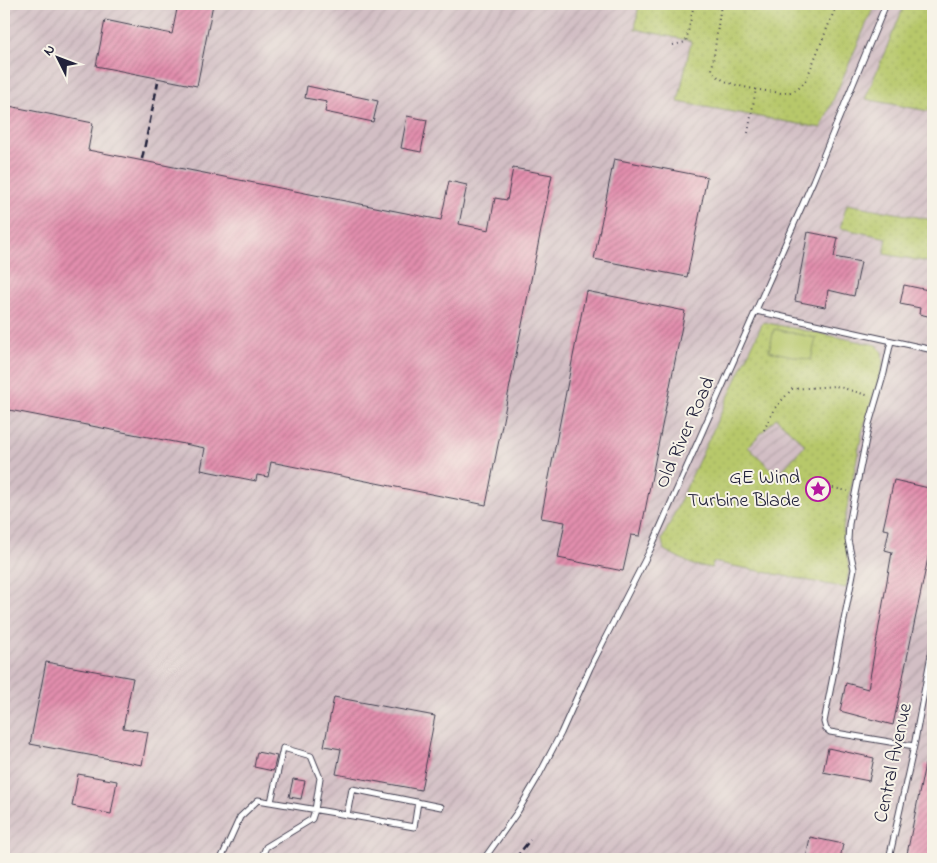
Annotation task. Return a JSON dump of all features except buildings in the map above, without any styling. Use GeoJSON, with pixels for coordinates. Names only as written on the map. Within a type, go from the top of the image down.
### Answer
{"type":"FeatureCollection","features":[{"type":"Feature","properties":{"kind":"lane","name":"Old River Road"},"geometry":{"type":"LineString","coordinates":[[484,859],[518,811],[561,733],[590,668],[651,548],[813,181],[886,4]]}},
{"type":"Feature","properties":{"kind":"lane"},"geometry":{"type":"LineString","coordinates":[[756,311],[933,350]]}},
{"type":"Feature","properties":{"kind":"lane"},"geometry":{"type":"LineString","coordinates":[[891,341],[869,424],[849,524],[848,540],[854,569],[824,722],[830,732],[914,746]]}},
{"type":"Feature","properties":{"kind":"lane","name":"Central Avenue"},"geometry":{"type":"LineString","coordinates":[[889,859],[914,746],[933,644]]}},
{"type":"Feature","properties":{"kind":"lane"},"geometry":{"type":"LineString","coordinates":[[261,859],[266,846],[312,819],[320,778],[311,756],[283,748],[271,802]]}},
{"type":"Feature","properties":{"kind":"lane"},"geometry":{"type":"LineString","coordinates":[[346,815],[352,789],[441,807]]}},
{"type":"Feature","properties":{"kind":"lane"},"geometry":{"type":"LineString","coordinates":[[220,859],[240,817],[258,800],[414,827],[418,802]]}},
{"type":"Feature","properties":{"kind":"path"},"geometry":{"type":"LineString","coordinates":[[673,46],[686,42],[694,4]]}},
{"type":"Feature","properties":{"kind":"path"},"geometry":{"type":"LineString","coordinates":[[721,4],[712,70],[715,76],[724,81],[781,94],[799,90],[806,80],[837,4]]}},
{"type":"Feature","properties":{"kind":"path"},"geometry":{"type":"LineString","coordinates":[[748,133],[756,89]]}},
{"type":"Feature","properties":{"kind":"path"},"geometry":{"type":"LineString","coordinates":[[764,430],[774,409],[792,389],[836,386],[876,397]]}},
{"type":"Feature","properties":{"kind":"path"},"geometry":{"type":"LineString","coordinates":[[823,486],[855,493]]}},
{"type":"Feature","properties":{"kind":"shaded area"},"geometry":{"type":"Polygon","coordinates":[[[4,4],[933,4],[933,859],[4,859],[4,4]]]}},
{"type":"Feature","properties":{"kind":"green space"},"geometry":{"type":"Polygon","coordinates":[[[639,4],[875,4],[821,128],[678,102],[691,41],[635,29],[639,4]]]}},
{"type":"Feature","properties":{"kind":"green space"},"geometry":{"type":"Polygon","coordinates":[[[905,4],[933,4],[933,112],[865,99],[905,4]]]}},
{"type":"Feature","properties":{"kind":"green space"},"geometry":{"type":"Polygon","coordinates":[[[847,204],[933,220],[933,263],[884,254],[887,238],[840,228],[847,204]]]}},
{"type":"Feature","properties":{"kind":"green space"},"geometry":{"type":"Polygon","coordinates":[[[763,322],[877,345],[882,352],[883,364],[862,433],[843,529],[849,569],[846,588],[713,562],[712,568],[693,565],[664,550],[662,540],[763,322]],[[776,418],[748,447],[778,475],[805,445],[776,418]]]}},
{"type":"Feature","properties":{"kind":"green space"},"geometry":{"type":"Polygon","coordinates":[[[774,329],[816,338],[811,360],[769,351],[774,329]]]}},
{"type":"Feature","properties":{"kind":"railway"},"geometry":{"type":"LineString","coordinates":[[142,159],[158,82]]}},
{"type":"Feature","properties":{"kind":"railway"},"geometry":{"type":"LineString","coordinates":[[515,859],[530,840]]}},
{"type":"Feature","properties":{"kind":"place","name":"GE Wind Turbine Blade"},"geometry":{"type":"Point","coordinates":[818,489]}}]}
